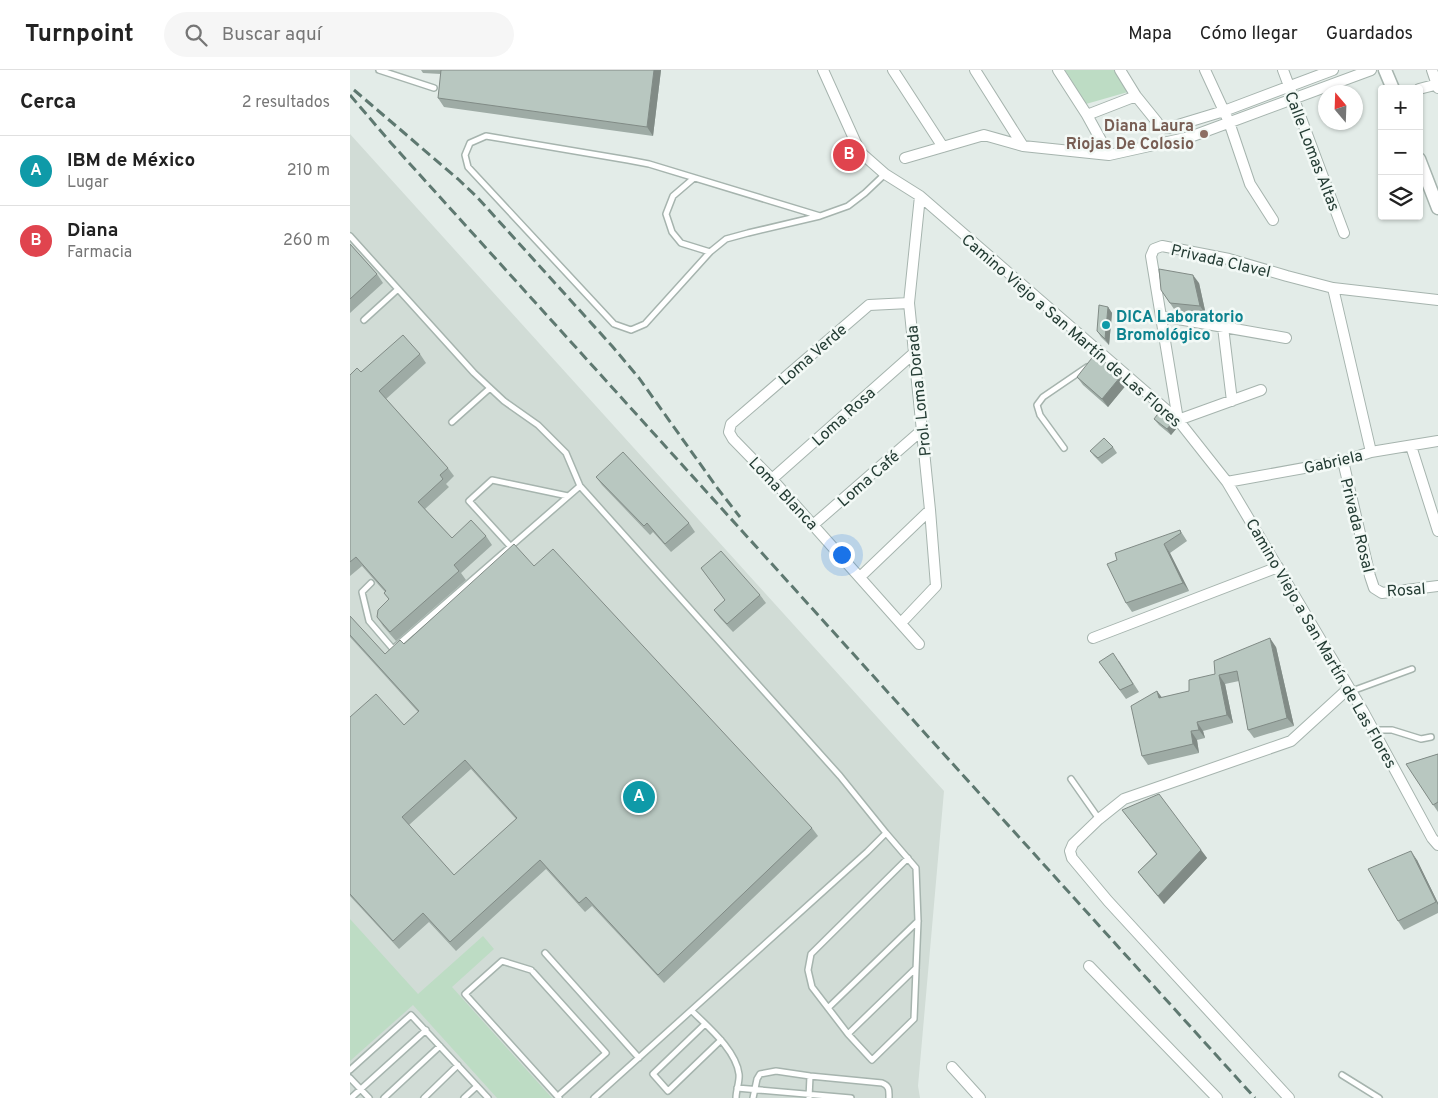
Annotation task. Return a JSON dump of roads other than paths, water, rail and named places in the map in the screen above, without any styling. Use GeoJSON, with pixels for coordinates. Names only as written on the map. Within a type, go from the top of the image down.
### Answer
{"type":"FeatureCollection","features":[{"type":"Feature","properties":{"kind":"street","name":"Camino Viejo a San Martín de Las Flores"},"geometry":{"type":"LineString","coordinates":[[823,70],[860,152],[885,174],[920,196],[1100,359],[1178,420],[1228,482],[1374,730],[1432,838],[1438,845]]}},
{"type":"Feature","properties":{"kind":"street"},"geometry":{"type":"LineString","coordinates":[[893,70],[943,147]]}},
{"type":"Feature","properties":{"kind":"street"},"geometry":{"type":"LineString","coordinates":[[975,70],[1023,146]]}},
{"type":"Feature","properties":{"kind":"street"},"geometry":{"type":"LineString","coordinates":[[1058,70],[1109,155]]}},
{"type":"Feature","properties":{"kind":"street"},"geometry":{"type":"LineString","coordinates":[[1120,70],[1136,96],[1159,125],[1168,128],[1224,111],[1333,70]]}},
{"type":"Feature","properties":{"kind":"street"},"geometry":{"type":"LineString","coordinates":[[1205,70],[1229,122],[1250,184],[1273,220]]}},
{"type":"Feature","properties":{"kind":"street","name":"Calle Lomas Altas"},"geometry":{"type":"LineString","coordinates":[[1283,70],[1344,233]]}},
{"type":"Feature","properties":{"kind":"street"},"geometry":{"type":"LineString","coordinates":[[905,158],[984,136],[1023,146],[1109,155],[1190,137],[1371,70]]}},
{"type":"Feature","properties":{"kind":"street"},"geometry":{"type":"LineString","coordinates":[[1386,70],[1391,85]]}},
{"type":"Feature","properties":{"kind":"street"},"geometry":{"type":"LineString","coordinates":[[1423,88],[1438,86],[1432,70]]}},
{"type":"Feature","properties":{"kind":"street"},"geometry":{"type":"LineString","coordinates":[[1086,115],[1136,96]]}},
{"type":"Feature","properties":{"kind":"street"},"geometry":{"type":"LineString","coordinates":[[1423,169],[1438,208]]}},
{"type":"Feature","properties":{"kind":"street","name":"Prol. Loma Dorada"},"geometry":{"type":"LineString","coordinates":[[901,622],[936,586],[909,303],[920,196]]}},
{"type":"Feature","properties":{"kind":"street","name":"Privada Clavel"},"geometry":{"type":"LineString","coordinates":[[1161,316],[1151,256],[1154,249],[1162,246],[1229,259],[1333,288],[1438,300]]}},
{"type":"Feature","properties":{"kind":"street"},"geometry":{"type":"LineString","coordinates":[[1333,288],[1371,452]]}},
{"type":"Feature","properties":{"kind":"street","name":"Loma Verde"},"geometry":{"type":"LineString","coordinates":[[729,432],[731,424],[869,305],[909,303]]}},
{"type":"Feature","properties":{"kind":"street"},"geometry":{"type":"LineString","coordinates":[[1261,390],[1178,420],[1161,316],[1286,338]]}},
{"type":"Feature","properties":{"kind":"street"},"geometry":{"type":"LineString","coordinates":[[1223,327],[1232,400]]}},
{"type":"Feature","properties":{"kind":"street","name":"Loma Rosa"},"geometry":{"type":"LineString","coordinates":[[772,479],[914,353]]}},
{"type":"Feature","properties":{"kind":"street","name":"Loma Café"},"geometry":{"type":"LineString","coordinates":[[814,525],[922,430]]}},
{"type":"Feature","properties":{"kind":"street","name":"Loma Blanca"},"geometry":{"type":"LineString","coordinates":[[729,432],[733,439],[814,525],[919,644]]}},
{"type":"Feature","properties":{"kind":"street","name":"Gabriela"},"geometry":{"type":"LineString","coordinates":[[1228,482],[1343,461],[1371,452],[1438,441]]}},
{"type":"Feature","properties":{"kind":"street"},"geometry":{"type":"LineString","coordinates":[[1411,446],[1438,531]]}},
{"type":"Feature","properties":{"kind":"street","name":"Privada Rosal"},"geometry":{"type":"LineString","coordinates":[[1343,461],[1374,588]]}},
{"type":"Feature","properties":{"kind":"street"},"geometry":{"type":"LineString","coordinates":[[860,577],[930,510]]}},
{"type":"Feature","properties":{"kind":"street"},"geometry":{"type":"LineString","coordinates":[[1093,638],[1278,567]]}},
{"type":"Feature","properties":{"kind":"street","name":"Rosal"},"geometry":{"type":"LineString","coordinates":[[1374,588],[1382,593],[1438,586]]}},
{"type":"Feature","properties":{"kind":"street"},"geometry":{"type":"LineString","coordinates":[[1289,1098],[1108,901],[1072,858],[1070,851],[1072,844],[1124,799],[1291,741],[1350,690]]}},
{"type":"Feature","properties":{"kind":"street"},"geometry":{"type":"LineString","coordinates":[[1089,966],[1217,1098]]}},
{"type":"Feature","properties":{"kind":"street"},"geometry":{"type":"LineString","coordinates":[[952,1067],[980,1098]]}},
{"type":"Feature","properties":{"kind":"lane"},"geometry":{"type":"LineString","coordinates":[[379,70],[434,88]]}},
{"type":"Feature","properties":{"kind":"lane"},"geometry":{"type":"LineString","coordinates":[[820,216],[649,164],[628,160],[486,136],[470,143],[465,155],[468,167],[614,324],[631,330],[645,324],[710,252],[726,239],[820,216],[848,206],[885,174]]}},
{"type":"Feature","properties":{"kind":"lane"},"geometry":{"type":"LineString","coordinates":[[694,178],[673,196],[666,214],[672,232],[681,243],[710,252]]}},
{"type":"Feature","properties":{"kind":"lane"},"geometry":{"type":"LineString","coordinates":[[350,236],[474,373],[504,401],[538,425],[566,453],[580,486],[840,776],[886,832],[908,858],[916,868],[918,920],[914,1018],[872,1060],[848,1034],[812,988],[808,970],[811,954],[908,858]]}},
{"type":"Feature","properties":{"kind":"lane"},"geometry":{"type":"LineString","coordinates":[[364,320],[398,289]]}},
{"type":"Feature","properties":{"kind":"lane"},"geometry":{"type":"LineString","coordinates":[[1064,448],[1040,415],[1037,405],[1043,397],[1100,359]]}},
{"type":"Feature","properties":{"kind":"lane"},"geometry":{"type":"LineString","coordinates":[[452,422],[490,388]]}},
{"type":"Feature","properties":{"kind":"lane"},"geometry":{"type":"LineString","coordinates":[[511,547],[468,501],[492,480],[568,496]]}},
{"type":"Feature","properties":{"kind":"lane"},"geometry":{"type":"LineString","coordinates":[[371,584],[362,592],[369,621],[392,649],[580,486]]}},
{"type":"Feature","properties":{"kind":"lane"},"geometry":{"type":"LineString","coordinates":[[1350,690],[1412,669]]}},
{"type":"Feature","properties":{"kind":"lane"},"geometry":{"type":"LineString","coordinates":[[1374,730],[1392,730],[1421,739],[1431,737]]}},
{"type":"Feature","properties":{"kind":"lane"},"geometry":{"type":"LineString","coordinates":[[1071,779],[1100,819]]}},
{"type":"Feature","properties":{"kind":"lane"},"geometry":{"type":"LineString","coordinates":[[594,1098],[867,852],[886,832]]}},
{"type":"Feature","properties":{"kind":"lane"},"geometry":{"type":"LineString","coordinates":[[828,1008],[918,920]]}},
{"type":"Feature","properties":{"kind":"lane"},"geometry":{"type":"LineString","coordinates":[[545,953],[640,1058]]}},
{"type":"Feature","properties":{"kind":"lane"},"geometry":{"type":"LineString","coordinates":[[502,960],[532,971],[606,1053],[559,1097],[465,994],[502,960]]}},
{"type":"Feature","properties":{"kind":"lane"},"geometry":{"type":"LineString","coordinates":[[848,1034],[916,968]]}},
{"type":"Feature","properties":{"kind":"lane"},"geometry":{"type":"LineString","coordinates":[[692,1011],[721,1040],[736,1061],[739,1076],[736,1098]]}},
{"type":"Feature","properties":{"kind":"lane"},"geometry":{"type":"LineString","coordinates":[[350,1070],[411,1015],[488,1098]]}},
{"type":"Feature","properties":{"kind":"lane"},"geometry":{"type":"LineString","coordinates":[[705,1024],[653,1074],[668,1091],[721,1040]]}},
{"type":"Feature","properties":{"kind":"lane"},"geometry":{"type":"LineString","coordinates":[[351,1098],[426,1030]]}},
{"type":"Feature","properties":{"kind":"lane"},"geometry":{"type":"LineString","coordinates":[[384,1098],[440,1046]]}},
{"type":"Feature","properties":{"kind":"lane"},"geometry":{"type":"LineString","coordinates":[[424,1098],[458,1065]]}},
{"type":"Feature","properties":{"kind":"lane"},"geometry":{"type":"LineString","coordinates":[[753,1098],[760,1074],[776,1071],[882,1083],[888,1087],[889,1098]]}},
{"type":"Feature","properties":{"kind":"lane"},"geometry":{"type":"LineString","coordinates":[[1342,1075],[1379,1098]]}},
{"type":"Feature","properties":{"kind":"lane"},"geometry":{"type":"LineString","coordinates":[[809,1096],[810,1076]]}},
{"type":"Feature","properties":{"kind":"lane"},"geometry":{"type":"LineString","coordinates":[[350,1078],[369,1098]]}},
{"type":"Feature","properties":{"kind":"lane"},"geometry":{"type":"LineString","coordinates":[[464,1098],[477,1086]]}},
{"type":"Feature","properties":{"kind":"lane"},"geometry":{"type":"LineString","coordinates":[[736,1088],[809,1096],[850,1098]]}},
{"type":"Feature","properties":{"kind":"railway"},"geometry":{"type":"LineString","coordinates":[[354,90],[477,197],[612,346],[639,378],[740,517]]}},
{"type":"Feature","properties":{"kind":"railway"},"geometry":{"type":"LineString","coordinates":[[350,95],[391,143],[1255,1098]]}},
{"type":"Feature","properties":{"kind":"place","name":"Diana Laura Riojas De Colosio"},"geometry":{"type":"Point","coordinates":[1204,134]}},
{"type":"Feature","properties":{"kind":"place","name":"Diana"},"geometry":{"type":"Point","coordinates":[849,155]}},
{"type":"Feature","properties":{"kind":"place","name":"DICA Laboratorio Bromológico"},"geometry":{"type":"Point","coordinates":[1106,325]}},
{"type":"Feature","properties":{"kind":"place","name":"IBM de México"},"geometry":{"type":"Point","coordinates":[639,797]}}]}
